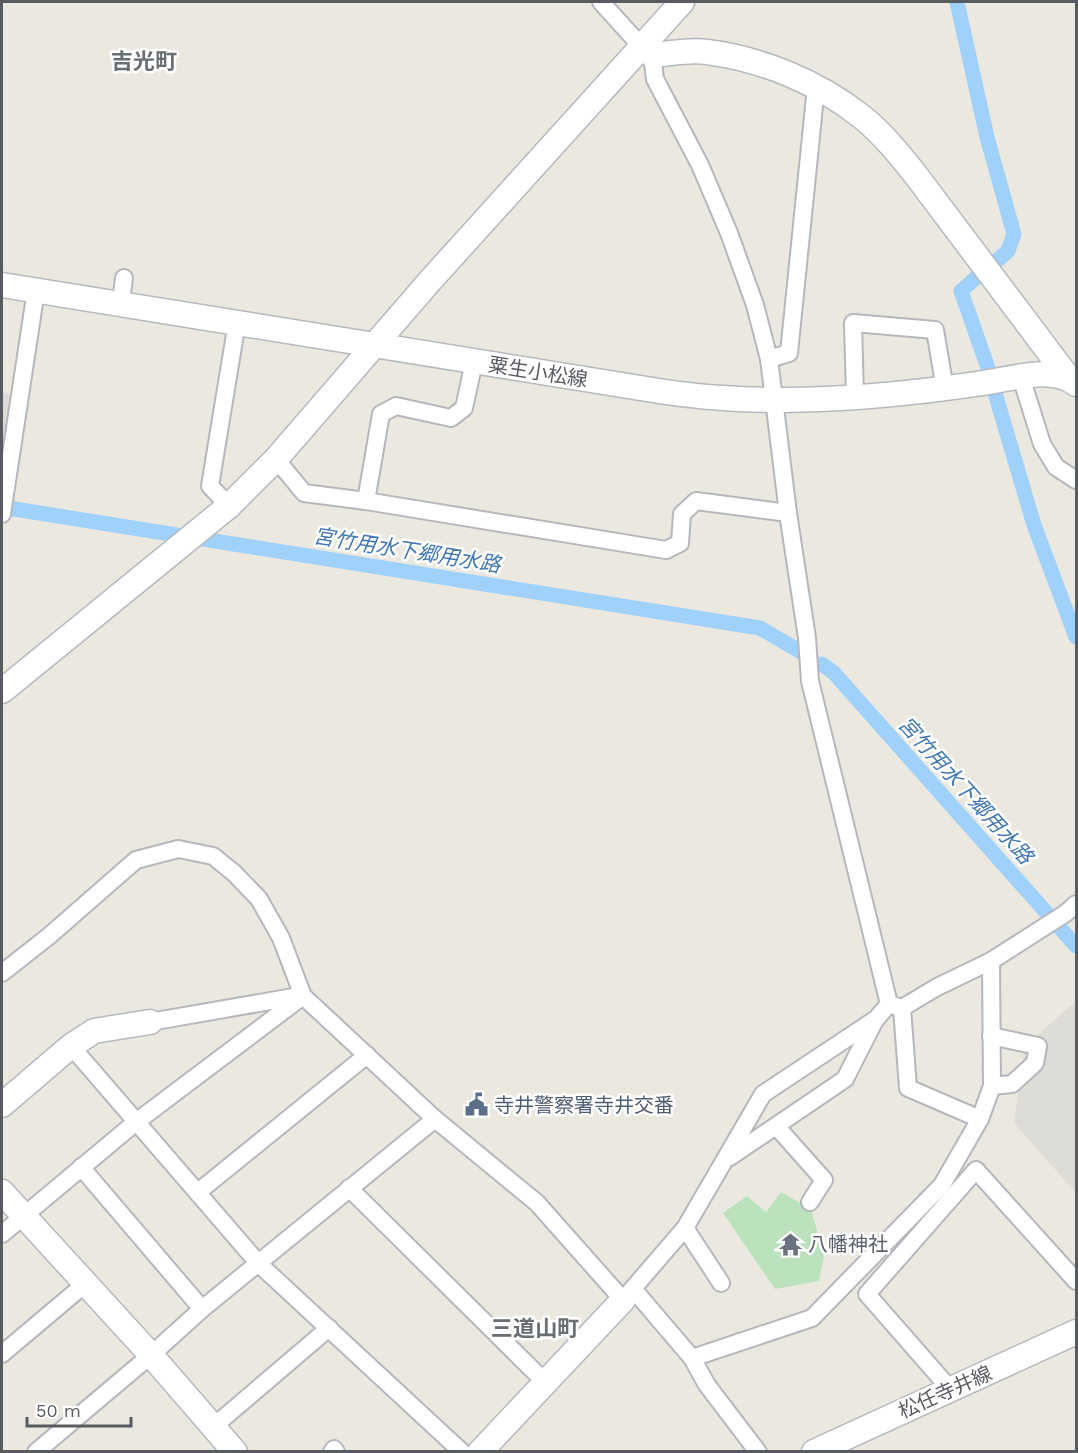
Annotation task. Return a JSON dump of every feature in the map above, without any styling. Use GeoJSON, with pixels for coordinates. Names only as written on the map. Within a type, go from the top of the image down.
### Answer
{"type":"FeatureCollection","features":[{"type":"Feature","properties":{"kind":"street"},"geometry":{"type":"LineString","coordinates":[[601,2],[646,50],[655,79],[700,165],[729,233],[755,305],[769,359],[775,400],[788,513],[807,638],[810,681],[896,1006],[908,1088],[980,1119]]}},
{"type":"Feature","properties":{"kind":"street"},"geometry":{"type":"LineString","coordinates":[[2,691],[229,506],[276,459],[374,345],[646,50],[682,2]]}},
{"type":"Feature","properties":{"kind":"street"},"geometry":{"type":"LineString","coordinates":[[646,50],[705,51],[757,62],[816,87],[833,96],[863,118],[891,144],[915,174],[1072,380]]}},
{"type":"Feature","properties":{"kind":"street"},"geometry":{"type":"LineString","coordinates":[[769,359],[789,353],[816,87]]}},
{"type":"Feature","properties":{"kind":"street"},"geometry":{"type":"LineString","coordinates":[[121,303],[124,278]]}},
{"type":"Feature","properties":{"kind":"street","name":"粟生小松線"},"geometry":{"type":"LineString","coordinates":[[2,285],[474,362],[659,391],[722,398],[775,400],[855,396],[945,389],[1037,375],[1072,380]]}},
{"type":"Feature","properties":{"kind":"street"},"geometry":{"type":"LineString","coordinates":[[3,507],[36,291]]}},
{"type":"Feature","properties":{"kind":"street"},"geometry":{"type":"LineString","coordinates":[[229,506],[210,486],[237,322]]}},
{"type":"Feature","properties":{"kind":"street"},"geometry":{"type":"LineString","coordinates":[[855,396],[853,323],[935,330],[945,389]]}},
{"type":"Feature","properties":{"kind":"street"},"geometry":{"type":"LineString","coordinates":[[366,501],[381,414],[396,406],[451,418],[464,408],[474,362]]}},
{"type":"Feature","properties":{"kind":"street"},"geometry":{"type":"LineString","coordinates":[[1021,377],[1042,444],[1056,467],[1077,480]]}},
{"type":"Feature","properties":{"kind":"street"},"geometry":{"type":"LineString","coordinates":[[276,459],[304,493],[666,550],[680,543],[682,514],[696,501],[788,513]]}},
{"type":"Feature","properties":{"kind":"street"},"geometry":{"type":"LineString","coordinates":[[2,974],[136,860],[178,849],[213,856],[234,873],[259,899],[281,938],[303,996],[435,1119],[537,1203],[692,1358],[707,1385],[758,1452]]}},
{"type":"Feature","properties":{"kind":"street"},"geometry":{"type":"LineString","coordinates":[[480,1452],[629,1295],[685,1228],[763,1094],[896,1006],[991,961],[1071,909]]}},
{"type":"Feature","properties":{"kind":"street"},"geometry":{"type":"LineString","coordinates":[[692,1358],[812,1318],[942,1185],[980,1119],[992,1086],[991,961]]}},
{"type":"Feature","properties":{"kind":"street"},"geometry":{"type":"LineString","coordinates":[[2,1105],[93,1031],[303,996]]}},
{"type":"Feature","properties":{"kind":"street"},"geometry":{"type":"LineString","coordinates":[[2,1234],[135,1122],[303,996]]}},
{"type":"Feature","properties":{"kind":"street"},"geometry":{"type":"LineString","coordinates":[[725,1160],[845,1079],[876,1019]]}},
{"type":"Feature","properties":{"kind":"street"},"geometry":{"type":"LineString","coordinates":[[992,1036],[1038,1046],[1035,1063],[1012,1084],[992,1086]]}},
{"type":"Feature","properties":{"kind":"street"},"geometry":{"type":"LineString","coordinates":[[72,1046],[258,1264],[462,1452]]}},
{"type":"Feature","properties":{"kind":"street"},"geometry":{"type":"LineString","coordinates":[[198,1192],[367,1055]]}},
{"type":"Feature","properties":{"kind":"street"},"geometry":{"type":"LineString","coordinates":[[36,1452],[151,1356],[202,1309],[435,1119]]}},
{"type":"Feature","properties":{"kind":"street"},"geometry":{"type":"LineString","coordinates":[[776,1126],[824,1180],[810,1202]]}},
{"type":"Feature","properties":{"kind":"street"},"geometry":{"type":"LineString","coordinates":[[81,1167],[202,1309]]}},
{"type":"Feature","properties":{"kind":"street"},"geometry":{"type":"LineString","coordinates":[[951,1390],[867,1294],[976,1170],[1077,1281]]}},
{"type":"Feature","properties":{"kind":"street"},"geometry":{"type":"LineString","coordinates":[[349,1188],[546,1383]]}},
{"type":"Feature","properties":{"kind":"street"},"geometry":{"type":"LineString","coordinates":[[2,1192],[235,1452]]}},
{"type":"Feature","properties":{"kind":"street"},"geometry":{"type":"LineString","coordinates":[[685,1228],[721,1283]]}},
{"type":"Feature","properties":{"kind":"street"},"geometry":{"type":"LineString","coordinates":[[2,1354],[86,1284]]}},
{"type":"Feature","properties":{"kind":"street"},"geometry":{"type":"LineString","coordinates":[[213,1427],[329,1328]]}},
{"type":"Feature","properties":{"kind":"street","name":"松任寺井線"},"geometry":{"type":"LineString","coordinates":[[814,1452],[1077,1332]]}},
{"type":"Feature","properties":{"kind":"street"},"geometry":{"type":"LineString","coordinates":[[332,1452],[334,1449],[336,1452]]}},
{"type":"Feature","properties":{"kind":"shaded area"},"geometry":{"type":"Polygon","coordinates":[[[2,392],[16,395],[2,492],[2,392]]]}},
{"type":"Feature","properties":{"kind":"shaded area"},"geometry":{"type":"Polygon","coordinates":[[[1076,1001],[1076,1193],[1014,1123],[1025,1046],[1076,1001]]]}},
{"type":"Feature","properties":{"kind":"green space"},"geometry":{"type":"Polygon","coordinates":[[[781,1192],[811,1209],[824,1256],[819,1281],[775,1289],[723,1213],[747,1196],[766,1212],[781,1192]]]}},
{"type":"Feature","properties":{"kind":"waterway"},"geometry":{"type":"LineString","coordinates":[[957,2],[987,137],[1014,234],[1008,251],[994,263]]}},
{"type":"Feature","properties":{"kind":"waterway"},"geometry":{"type":"LineString","coordinates":[[978,276],[961,291],[988,368]]}},
{"type":"Feature","properties":{"kind":"waterway"},"geometry":{"type":"LineString","coordinates":[[995,393],[1034,525],[1076,637]]}},
{"type":"Feature","properties":{"kind":"waterway","name":"宮竹用水下郷用水路"},"geometry":{"type":"LineString","coordinates":[[2,507],[760,628],[801,652]]}},
{"type":"Feature","properties":{"kind":"waterway","name":"宮竹用水下郷用水路"},"geometry":{"type":"LineString","coordinates":[[822,664],[834,673],[1076,946]]}},
{"type":"Feature","properties":{"kind":"place","name":"寺井警察署寺井交番"},"geometry":{"type":"Point","coordinates":[476,1105]}},
{"type":"Feature","properties":{"kind":"place","name":"八幡神社"},"geometry":{"type":"Point","coordinates":[790,1244]}},
{"type":"Feature","properties":{"kind":"district","name":"吉光町"},"geometry":{"type":"Point","coordinates":[144,61]}},
{"type":"Feature","properties":{"kind":"district","name":"三道山町"},"geometry":{"type":"Point","coordinates":[535,1328]}}]}
